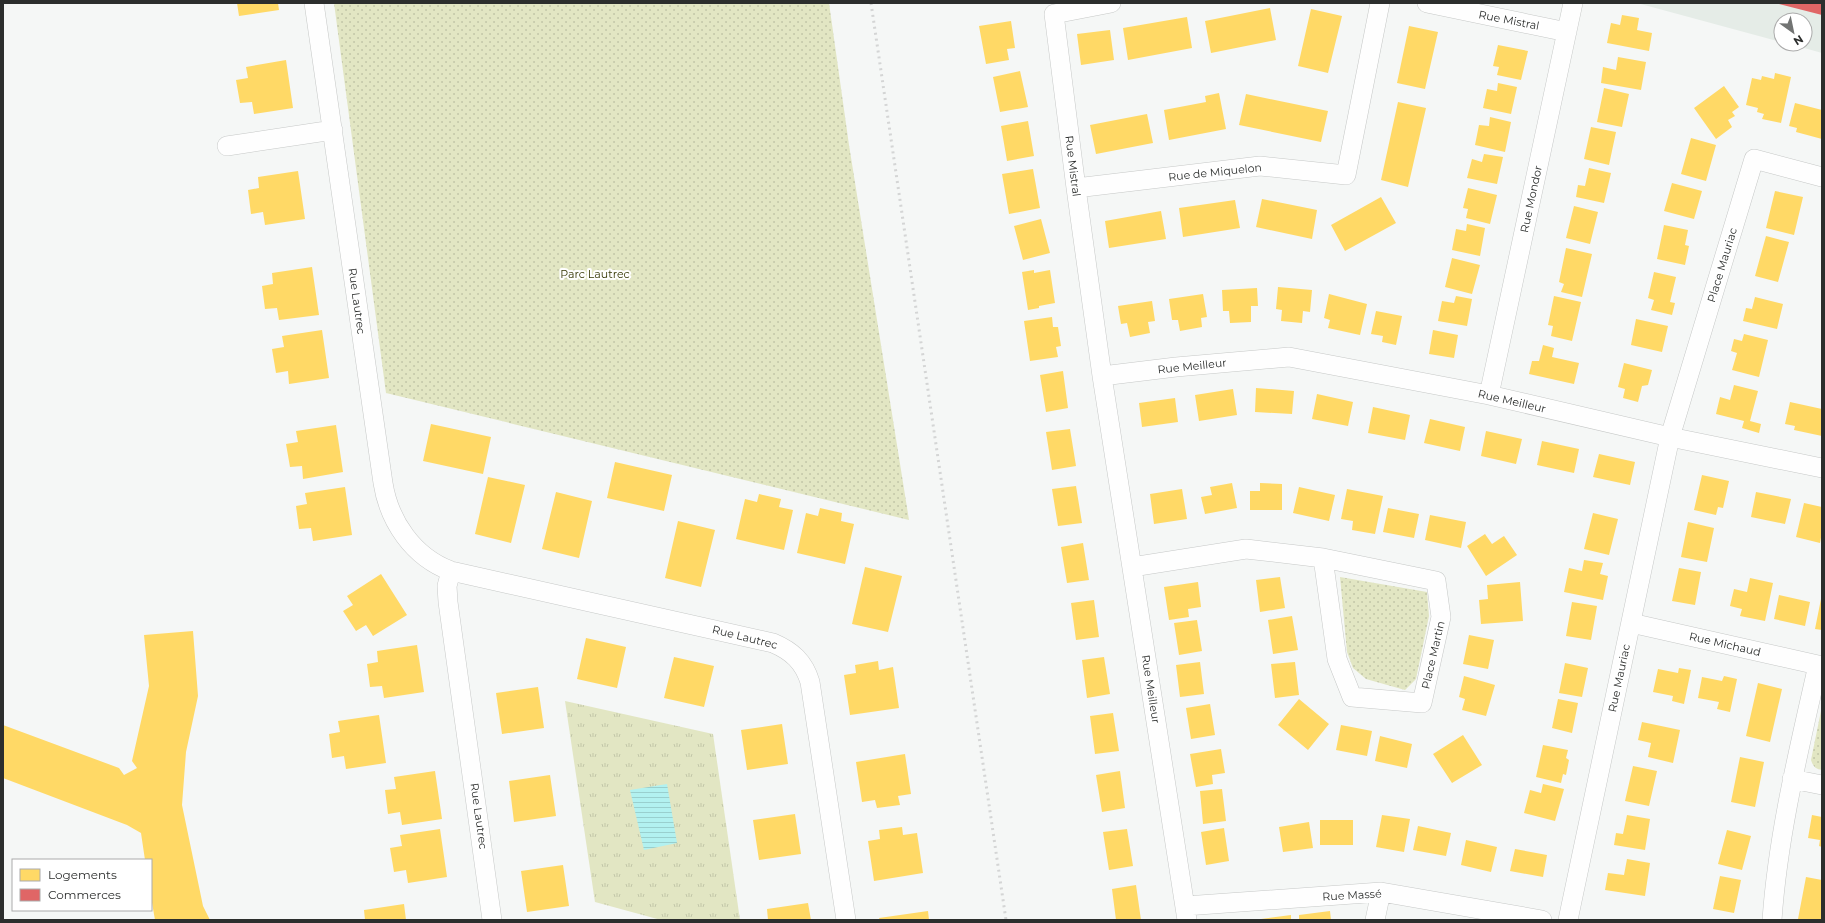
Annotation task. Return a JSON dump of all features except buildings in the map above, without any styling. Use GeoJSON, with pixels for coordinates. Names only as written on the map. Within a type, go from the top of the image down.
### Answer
{"type":"FeatureCollection","features":[{"type":"Feature","properties":{"kind":"street","name":"Rue Lautrec"},"geometry":{"type":"LineString","coordinates":[[314,3],[386,499],[392,515],[404,535],[428,558],[451,571],[773,643],[782,646],[796,656],[805,667],[810,682],[846,920]]}},
{"type":"Feature","properties":{"kind":"street","name":"Rue Mistral"},"geometry":{"type":"LineString","coordinates":[[1102,376],[1054,14],[1111,3]]}},
{"type":"Feature","properties":{"kind":"street","name":"Rue de Miquelon"},"geometry":{"type":"LineString","coordinates":[[1076,188],[1260,166],[1346,176],[1380,3]]}},
{"type":"Feature","properties":{"kind":"street","name":"Rue Mistral"},"geometry":{"type":"LineString","coordinates":[[1427,3],[1567,32]]}},
{"type":"Feature","properties":{"kind":"street","name":"Rue Mondor"},"geometry":{"type":"LineString","coordinates":[[1489,395],[1573,3]]}},
{"type":"Feature","properties":{"kind":"street"},"geometry":{"type":"LineString","coordinates":[[227,146],[333,130]]}},
{"type":"Feature","properties":{"kind":"street","name":"Place Mauriac"},"geometry":{"type":"LineString","coordinates":[[1670,437],[1754,159],[1822,177]]}},
{"type":"Feature","properties":{"kind":"street","name":"Rue Meilleur"},"geometry":{"type":"LineString","coordinates":[[1186,913],[1102,376],[1289,357],[1489,395],[1670,437],[1822,468]]}},
{"type":"Feature","properties":{"kind":"street","name":"Rue Mauriac"},"geometry":{"type":"LineString","coordinates":[[1568,920],[1670,437]]}},
{"type":"Feature","properties":{"kind":"street","name":"Place Martin"},"geometry":{"type":"LineString","coordinates":[[1132,567],[1246,549],[1323,558],[1436,580],[1442,617],[1422,703],[1352,697],[1337,658],[1323,558]]}},
{"type":"Feature","properties":{"kind":"street","name":"Rue Lautrec"},"geometry":{"type":"LineString","coordinates":[[451,571],[447,586],[448,602],[492,920]]}},
{"type":"Feature","properties":{"kind":"street","name":"Rue Michaud"},"geometry":{"type":"LineString","coordinates":[[1631,623],[1820,666],[1792,779],[1775,887],[1772,920]]}},
{"type":"Feature","properties":{"kind":"street"},"geometry":{"type":"LineString","coordinates":[[1792,779],[1822,785]]}},
{"type":"Feature","properties":{"kind":"street"},"geometry":{"type":"LineString","coordinates":[[1375,920],[1381,892]]}},
{"type":"Feature","properties":{"kind":"street","name":"Rue Massé"},"geometry":{"type":"LineString","coordinates":[[1186,913],[1381,892],[1542,920]]}},
{"type":"Feature","properties":{"kind":"shaded area"},"geometry":{"type":"Polygon","coordinates":[[[1637,3],[1822,3],[1822,53],[1813,50],[1813,12],[1773,12],[1773,40],[1637,3]]]}},
{"type":"Feature","properties":{"kind":"green space","name":"Parc Lautrec"},"geometry":{"type":"Polygon","coordinates":[[[334,3],[829,3],[849,145],[909,520],[386,393],[334,3]]]}},
{"type":"Feature","properties":{"kind":"green space"},"geometry":{"type":"Polygon","coordinates":[[[1340,577],[1427,592],[1429,616],[1416,679],[1405,690],[1366,679],[1353,668],[1347,652],[1340,577]]]}},
{"type":"Feature","properties":{"kind":"green space"},"geometry":{"type":"Polygon","coordinates":[[[565,701],[713,734],[740,920],[661,920],[595,902],[565,701]]]}},
{"type":"Feature","properties":{"kind":"green space"},"geometry":{"type":"Polygon","coordinates":[[[1822,706],[1822,770],[1815,767],[1811,760],[1822,706]]]}},
{"type":"Feature","properties":{"kind":"water"},"geometry":{"type":"Polygon","coordinates":[[[667,784],[677,843],[644,850],[630,790],[667,784]]]}},
{"type":"Feature","properties":{"kind":"railway"},"geometry":{"type":"LineString","coordinates":[[871,3],[1006,920]]}}]}
